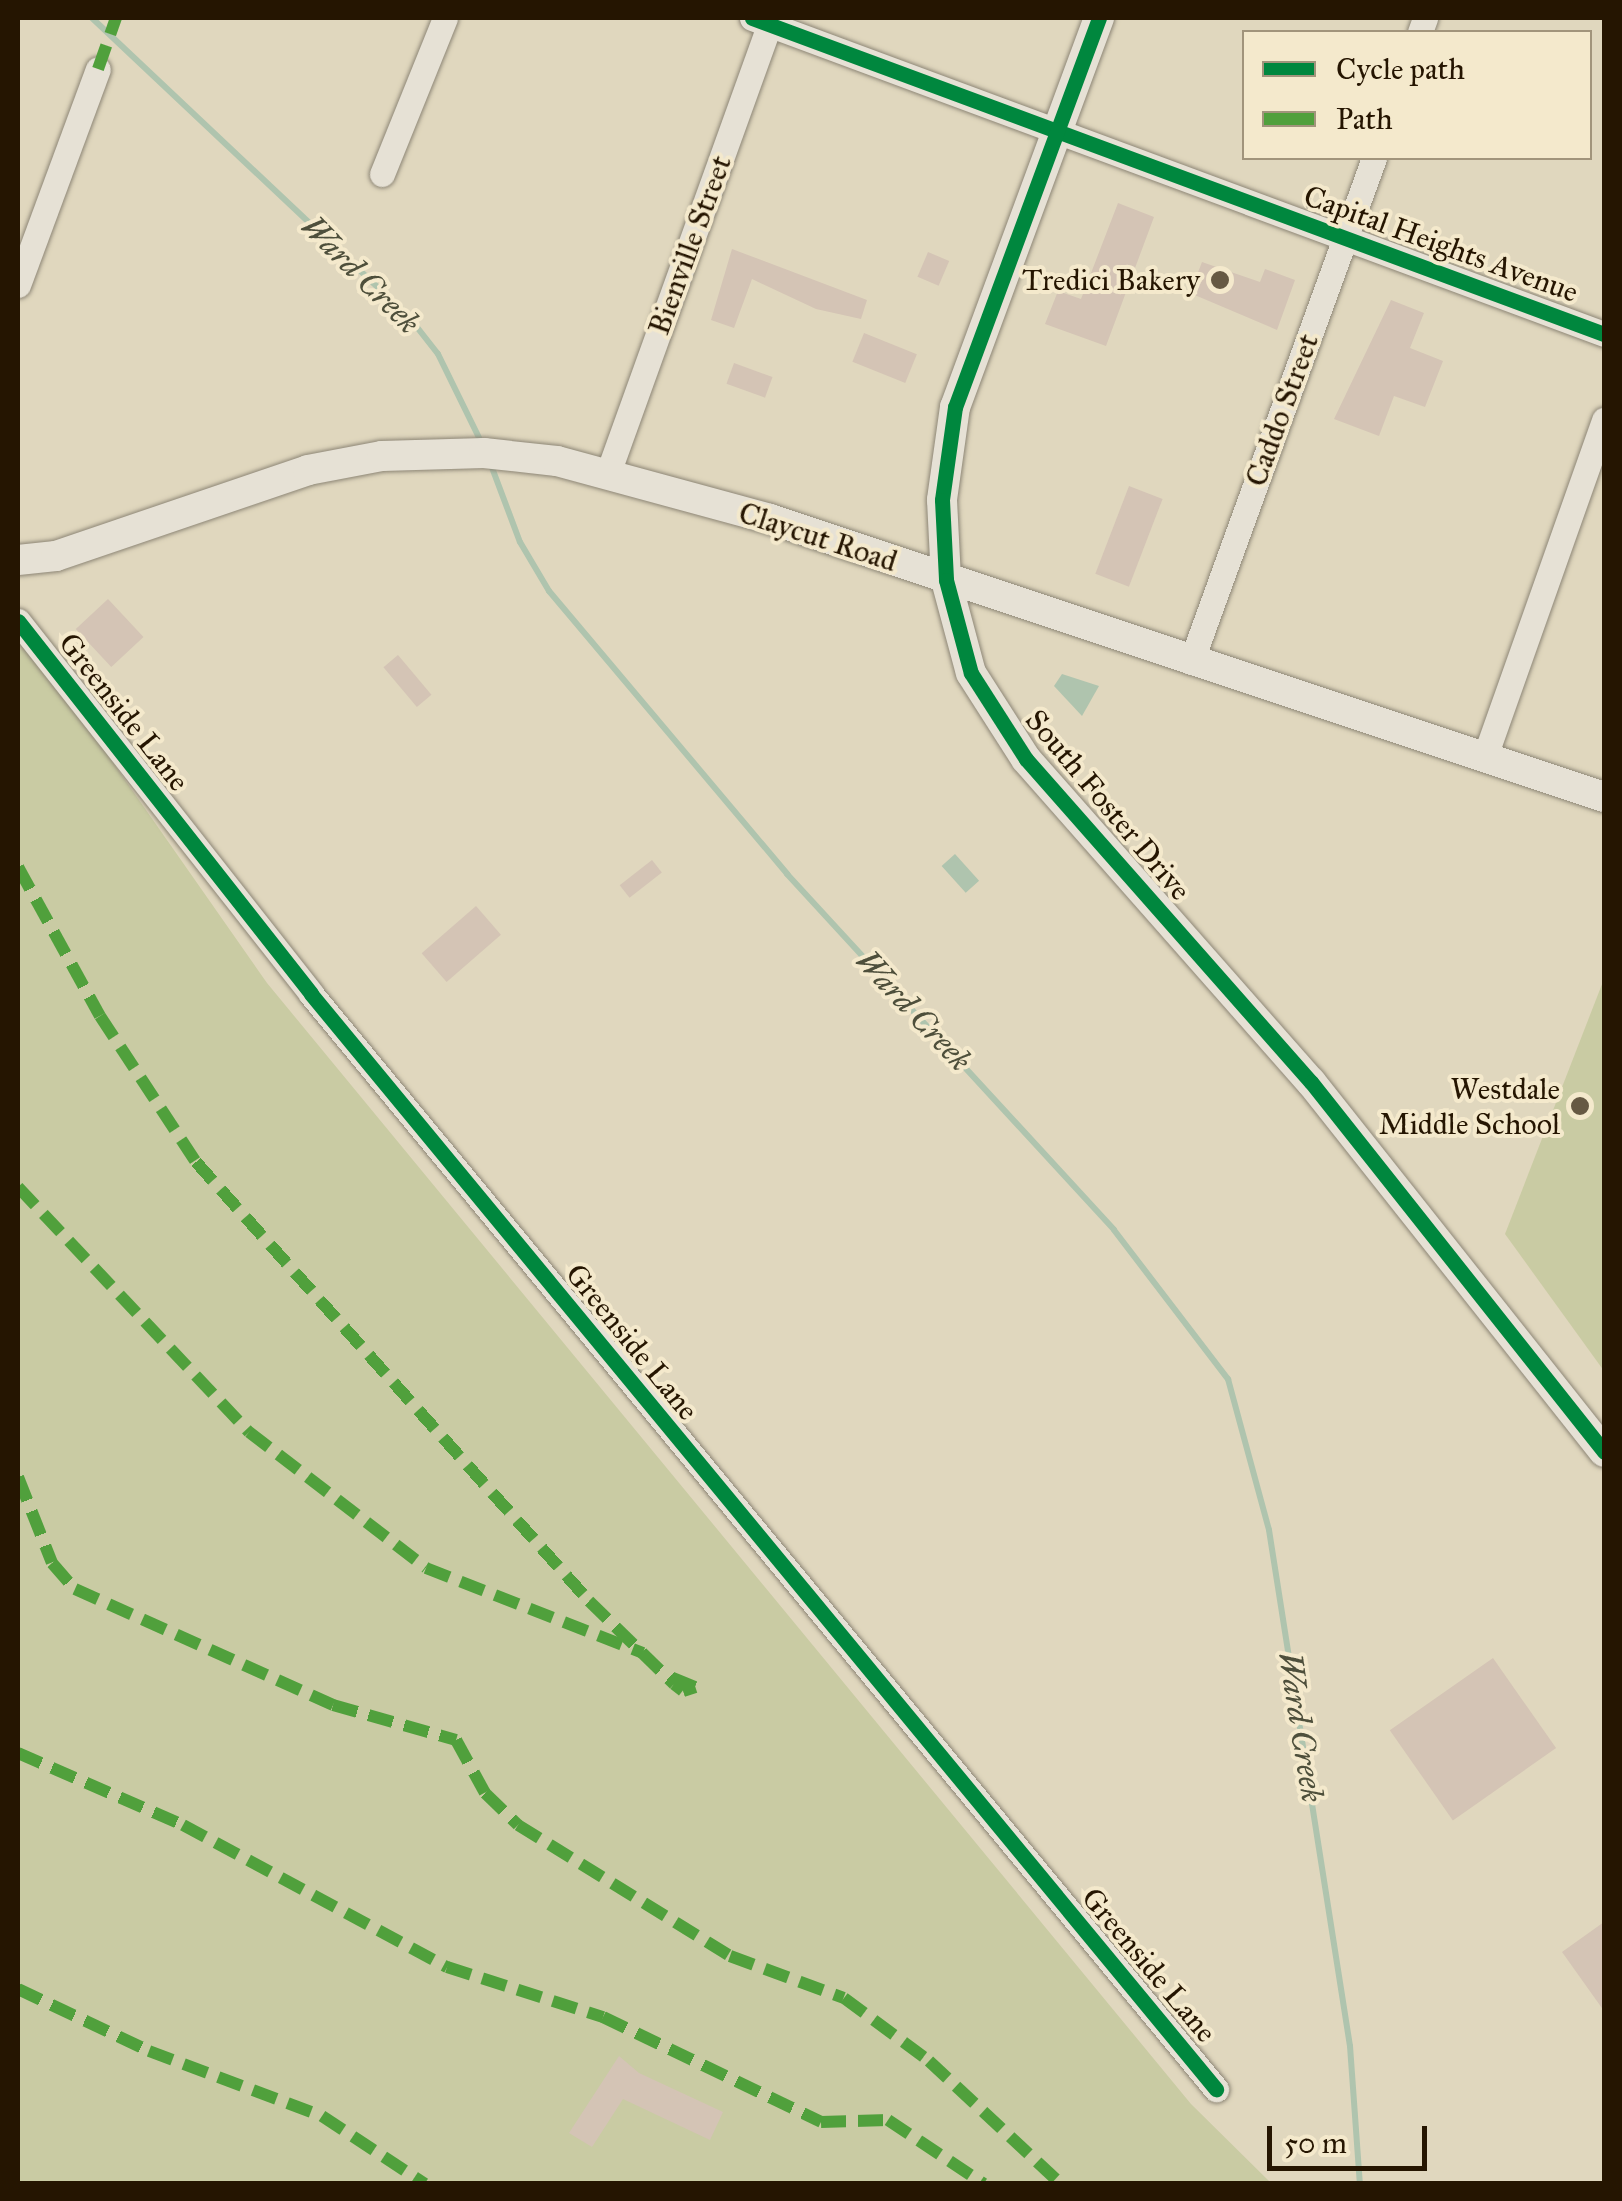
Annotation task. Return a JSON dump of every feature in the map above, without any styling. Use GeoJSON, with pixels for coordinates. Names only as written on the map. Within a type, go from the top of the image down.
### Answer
{"type":"FeatureCollection","features":[{"type":"Feature","properties":{"kind":"street"},"geometry":{"type":"LineString","coordinates":[[382,174],[445,18]]}},
{"type":"Feature","properties":{"kind":"street","name":"South Foster Drive"},"geometry":{"type":"LineString","coordinates":[[1099,18],[956,407],[942,500],[946,580],[972,673],[1026,759],[1311,1082],[1604,1452]]}},
{"type":"Feature","properties":{"kind":"street","name":"Capital Heights Avenue"},"geometry":{"type":"LineString","coordinates":[[765,20],[1604,334]]}},
{"type":"Feature","properties":{"kind":"street","name":"Bienville Street"},"geometry":{"type":"LineString","coordinates":[[608,473],[765,20]]}},
{"type":"Feature","properties":{"kind":"street"},"geometry":{"type":"LineString","coordinates":[[18,284],[98,69]]}},
{"type":"Feature","properties":{"kind":"street","name":"Caddo Street"},"geometry":{"type":"LineString","coordinates":[[1191,662],[1373,160]]}},
{"type":"Feature","properties":{"kind":"street"},"geometry":{"type":"LineString","coordinates":[[1484,758],[1604,420]]}},
{"type":"Feature","properties":{"kind":"street","name":"Claycut Road"},"geometry":{"type":"LineString","coordinates":[[18,560],[56,556],[308,470],[436,452],[536,458],[608,473],[946,580],[1604,797]]}},
{"type":"Feature","properties":{"kind":"street","name":"Greenside Lane"},"geometry":{"type":"LineString","coordinates":[[18,621],[311,994],[1216,2089]]}},
{"type":"Feature","properties":{"kind":"shaded area"},"geometry":{"type":"Polygon","coordinates":[[[18,627],[267,983],[1191,2104],[1271,2183],[18,2183],[18,627]]]}},
{"type":"Feature","properties":{"kind":"shaded area"},"geometry":{"type":"Polygon","coordinates":[[[1062,674],[1099,686],[1082,716],[1054,686],[1062,674]]]}},
{"type":"Feature","properties":{"kind":"shaded area"},"geometry":{"type":"Polygon","coordinates":[[[955,854],[979,881],[966,893],[942,866],[955,854]]]}},
{"type":"Feature","properties":{"kind":"shaded area","name":"Westdale Middle School"},"geometry":{"type":"Polygon","coordinates":[[[1604,979],[1604,1371],[1505,1234],[1604,979]]]}},
{"type":"Feature","properties":{"kind":"building"},"geometry":{"type":"Polygon","coordinates":[[[1118,203],[1154,217],[1106,346],[1045,324],[1058,291],[1081,299],[1118,203]]]}},
{"type":"Feature","properties":{"kind":"building"},"geometry":{"type":"Polygon","coordinates":[[[732,249],[867,300],[861,319],[816,309],[752,279],[734,328],[711,320],[732,249]]]}},
{"type":"Feature","properties":{"kind":"building"},"geometry":{"type":"Polygon","coordinates":[[[928,252],[949,261],[939,286],[917,277],[928,252]]]}},
{"type":"Feature","properties":{"kind":"building"},"geometry":{"type":"Polygon","coordinates":[[[1202,262],[1260,282],[1265,269],[1295,280],[1277,330],[1190,293],[1202,262]]]}},
{"type":"Feature","properties":{"kind":"building"},"geometry":{"type":"Polygon","coordinates":[[[1391,300],[1424,313],[1410,348],[1443,361],[1425,407],[1394,396],[1379,436],[1334,419],[1391,300]]]}},
{"type":"Feature","properties":{"kind":"building"},"geometry":{"type":"Polygon","coordinates":[[[864,333],[917,354],[905,383],[852,362],[864,333]]]}},
{"type":"Feature","properties":{"kind":"building"},"geometry":{"type":"Polygon","coordinates":[[[734,363],[773,377],[765,398],[726,384],[734,363]]]}},
{"type":"Feature","properties":{"kind":"building"},"geometry":{"type":"Polygon","coordinates":[[[1129,486],[1163,499],[1129,587],[1095,574],[1129,486]]]}},
{"type":"Feature","properties":{"kind":"building"},"geometry":{"type":"Polygon","coordinates":[[[108,599],[143,637],[111,667],[76,629],[108,599]]]}},
{"type":"Feature","properties":{"kind":"building"},"geometry":{"type":"Polygon","coordinates":[[[398,655],[431,695],[417,707],[383,667],[398,655]]]}},
{"type":"Feature","properties":{"kind":"building"},"geometry":{"type":"Polygon","coordinates":[[[652,860],[662,873],[630,898],[620,885],[652,860]]]}},
{"type":"Feature","properties":{"kind":"building"},"geometry":{"type":"Polygon","coordinates":[[[476,906],[501,935],[447,982],[422,953],[476,906]]]}},
{"type":"Feature","properties":{"kind":"building"},"geometry":{"type":"Polygon","coordinates":[[[1493,1658],[1556,1748],[1453,1820],[1390,1730],[1493,1658]]]}},
{"type":"Feature","properties":{"kind":"building"},"geometry":{"type":"Polygon","coordinates":[[[1604,1922],[1604,2011],[1562,1952],[1604,1922]]]}},
{"type":"Feature","properties":{"kind":"building"},"geometry":{"type":"Polygon","coordinates":[[[619,2056],[639,2073],[723,2112],[710,2140],[623,2099],[592,2147],[569,2133],[619,2056]]]}},
{"type":"Feature","properties":{"kind":"waterway","name":"Ward Creek"},"geometry":{"type":"LineString","coordinates":[[92,18],[409,317],[438,354],[482,444]]}},
{"type":"Feature","properties":{"kind":"waterway","name":"Ward Creek"},"geometry":{"type":"LineString","coordinates":[[491,465],[520,542],[549,591],[787,874],[1114,1230],[1228,1379],[1269,1530],[1350,2046],[1360,2184]]}},
{"type":"Feature","properties":{"kind":"marked path"},"geometry":{"type":"LineString","coordinates":[[98,69],[116,18]]}},
{"type":"Feature","properties":{"kind":"marked path"},"geometry":{"type":"LineString","coordinates":[[18,867],[100,1016],[196,1162],[589,1601],[674,1684],[683,1691],[695,1687],[668,1676]]}},
{"type":"Feature","properties":{"kind":"marked path"},"geometry":{"type":"LineString","coordinates":[[18,1187],[249,1432],[426,1568],[643,1653]]}},
{"type":"Feature","properties":{"kind":"marked path"},"geometry":{"type":"LineString","coordinates":[[18,1477],[52,1563],[75,1589],[333,1705],[456,1740],[485,1793],[518,1825],[730,1956],[844,1998],[929,2061],[1061,2184]]}},
{"type":"Feature","properties":{"kind":"marked path"},"geometry":{"type":"LineString","coordinates":[[18,1753],[183,1825],[447,1967],[603,2017],[821,2122],[888,2120],[984,2184]]}},
{"type":"Feature","properties":{"kind":"marked path"},"geometry":{"type":"LineString","coordinates":[[18,1989],[149,2051],[322,2116],[425,2184]]}},
{"type":"Feature","properties":{"kind":"cycle path"},"geometry":{"type":"LineString","coordinates":[[752,18],[1604,334]]}},
{"type":"Feature","properties":{"kind":"cycle path"},"geometry":{"type":"LineString","coordinates":[[1099,18],[955,407],[942,500],[946,580],[971,673],[1026,759],[1311,1082],[1604,1452]]}},
{"type":"Feature","properties":{"kind":"cycle path"},"geometry":{"type":"LineString","coordinates":[[18,621],[311,994],[1216,2089]]}},
{"type":"Feature","properties":{"kind":"place","name":"Tredici Bakery"},"geometry":{"type":"Point","coordinates":[1220,280]}},
{"type":"Feature","properties":{"kind":"place","name":"Westdale Middle School"},"geometry":{"type":"Point","coordinates":[1580,1106]}}]}
